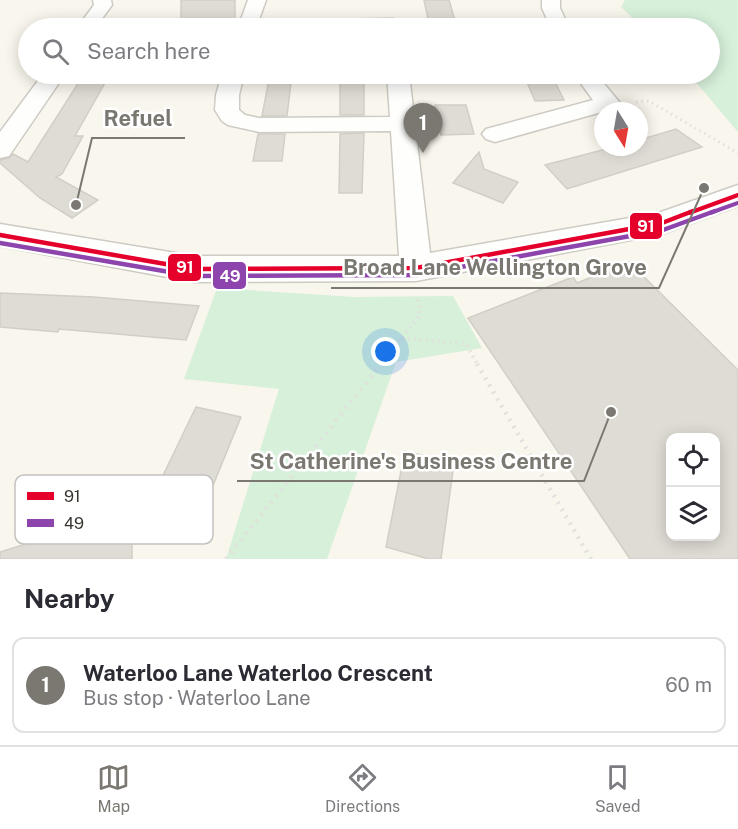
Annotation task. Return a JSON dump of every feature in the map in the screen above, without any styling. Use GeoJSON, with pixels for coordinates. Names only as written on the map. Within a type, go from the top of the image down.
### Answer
{"type":"FeatureCollection","features":[{"type":"Feature","properties":{"kind":"street"},"geometry":{"type":"LineString","coordinates":[[93,18],[103,5],[102,0]]}},
{"type":"Feature","properties":{"kind":"street"},"geometry":{"type":"LineString","coordinates":[[251,18],[257,0]]}},
{"type":"Feature","properties":{"kind":"street"},"geometry":{"type":"LineString","coordinates":[[551,0],[551,8],[556,18]]}},
{"type":"Feature","properties":{"kind":"street"},"geometry":{"type":"LineString","coordinates":[[0,150],[47,84]]}},
{"type":"Feature","properties":{"kind":"street"},"geometry":{"type":"LineString","coordinates":[[231,84],[226,109],[228,116],[235,121],[259,125],[402,124]]}},
{"type":"Feature","properties":{"kind":"street"},"geometry":{"type":"LineString","coordinates":[[399,84],[416,268]]}},
{"type":"Feature","properties":{"kind":"street"},"geometry":{"type":"LineString","coordinates":[[593,84],[606,102]]}},
{"type":"Feature","properties":{"kind":"street"},"geometry":{"type":"LineString","coordinates":[[495,134],[594,108]]}},
{"type":"Feature","properties":{"kind":"street"},"geometry":{"type":"LineString","coordinates":[[0,235],[194,269],[416,268],[662,223],[738,195]]}},
{"type":"Feature","properties":{"kind":"path"},"geometry":{"type":"LineString","coordinates":[[635,102],[649,101],[738,153]]}},
{"type":"Feature","properties":{"kind":"path"},"geometry":{"type":"LineString","coordinates":[[226,559],[420,315],[416,268]]}},
{"type":"Feature","properties":{"kind":"path"},"geometry":{"type":"LineString","coordinates":[[402,338],[466,344],[591,559]]}},
{"type":"Feature","properties":{"kind":"green space"},"geometry":{"type":"Polygon","coordinates":[[[625,0],[738,0],[738,132],[697,84],[720,84],[720,18],[633,18],[621,7],[625,0]]]}},
{"type":"Feature","properties":{"kind":"green space"},"geometry":{"type":"Polygon","coordinates":[[[217,288],[354,297],[453,296],[482,348],[396,362],[327,559],[226,559],[279,389],[184,379],[217,288]]]}},
{"type":"Feature","properties":{"kind":"building"},"geometry":{"type":"Polygon","coordinates":[[[181,0],[235,0],[235,18],[181,18],[181,0]]]}},
{"type":"Feature","properties":{"kind":"building"},"geometry":{"type":"Polygon","coordinates":[[[424,0],[449,0],[454,18],[428,18],[424,0]]]}},
{"type":"Feature","properties":{"kind":"building"},"geometry":{"type":"Polygon","coordinates":[[[78,84],[104,84],[75,136],[83,136],[62,174],[56,177],[98,200],[72,218],[40,198],[0,163],[0,160],[9,158],[13,154],[28,162],[78,84]]]}},
{"type":"Feature","properties":{"kind":"building"},"geometry":{"type":"Polygon","coordinates":[[[268,84],[291,84],[287,116],[262,116],[268,84]]]}},
{"type":"Feature","properties":{"kind":"building"},"geometry":{"type":"Polygon","coordinates":[[[340,84],[364,84],[364,115],[340,115],[340,84]]]}},
{"type":"Feature","properties":{"kind":"building"},"geometry":{"type":"Polygon","coordinates":[[[528,84],[556,84],[564,100],[535,101],[528,84]]]}},
{"type":"Feature","properties":{"kind":"building"},"geometry":{"type":"Polygon","coordinates":[[[435,105],[466,105],[474,134],[441,135],[435,105]]]}},
{"type":"Feature","properties":{"kind":"building"},"geometry":{"type":"Polygon","coordinates":[[[676,129],[702,147],[567,189],[545,165],[594,152],[594,156],[648,156],[648,137],[676,129]]]}},
{"type":"Feature","properties":{"kind":"building"},"geometry":{"type":"Polygon","coordinates":[[[364,133],[362,193],[339,193],[340,134],[364,133]]]}},
{"type":"Feature","properties":{"kind":"building"},"geometry":{"type":"Polygon","coordinates":[[[258,134],[285,134],[282,161],[253,161],[258,134]]]}},
{"type":"Feature","properties":{"kind":"building"},"geometry":{"type":"Polygon","coordinates":[[[479,152],[484,169],[518,182],[503,203],[453,183],[479,152]]]}},
{"type":"Feature","properties":{"kind":"building"},"geometry":{"type":"Polygon","coordinates":[[[629,262],[738,370],[738,559],[630,559],[468,318],[573,277],[577,283],[629,262]]]}},
{"type":"Feature","properties":{"kind":"building"},"geometry":{"type":"Polygon","coordinates":[[[0,293],[94,297],[199,306],[186,340],[59,329],[58,332],[0,327],[0,293]]]}},
{"type":"Feature","properties":{"kind":"building"},"geometry":{"type":"Polygon","coordinates":[[[196,407],[241,417],[213,485],[213,475],[163,475],[196,407]]]}},
{"type":"Feature","properties":{"kind":"building"},"geometry":{"type":"Polygon","coordinates":[[[405,451],[454,463],[441,559],[429,559],[386,547],[405,451]]]}},
{"type":"Feature","properties":{"kind":"building"},"geometry":{"type":"Polygon","coordinates":[[[26,544],[132,544],[132,559],[0,559],[0,552],[26,544]]]}},
{"type":"Feature","properties":{"kind":"transit line","name":"91"},"geometry":{"type":"LineString","coordinates":[[0,235],[194,269],[416,268],[662,223],[738,195]]}},
{"type":"Feature","properties":{"kind":"transit line","name":"49"},"geometry":{"type":"LineString","coordinates":[[0,243],[193,276],[417,275],[663,230],[738,203]]}},
{"type":"Feature","properties":{"kind":"place","name":"Waterloo Lane Waterloo Crescent"},"geometry":{"type":"Point","coordinates":[423,153]}},
{"type":"Feature","properties":{"kind":"place","name":"Broad Lane Wellington Grove"},"geometry":{"type":"Point","coordinates":[704,188]}},
{"type":"Feature","properties":{"kind":"place","name":"Refuel"},"geometry":{"type":"Point","coordinates":[76,205]}},
{"type":"Feature","properties":{"kind":"place","name":"St Catherine's Business Centre"},"geometry":{"type":"Point","coordinates":[611,412]}}]}
